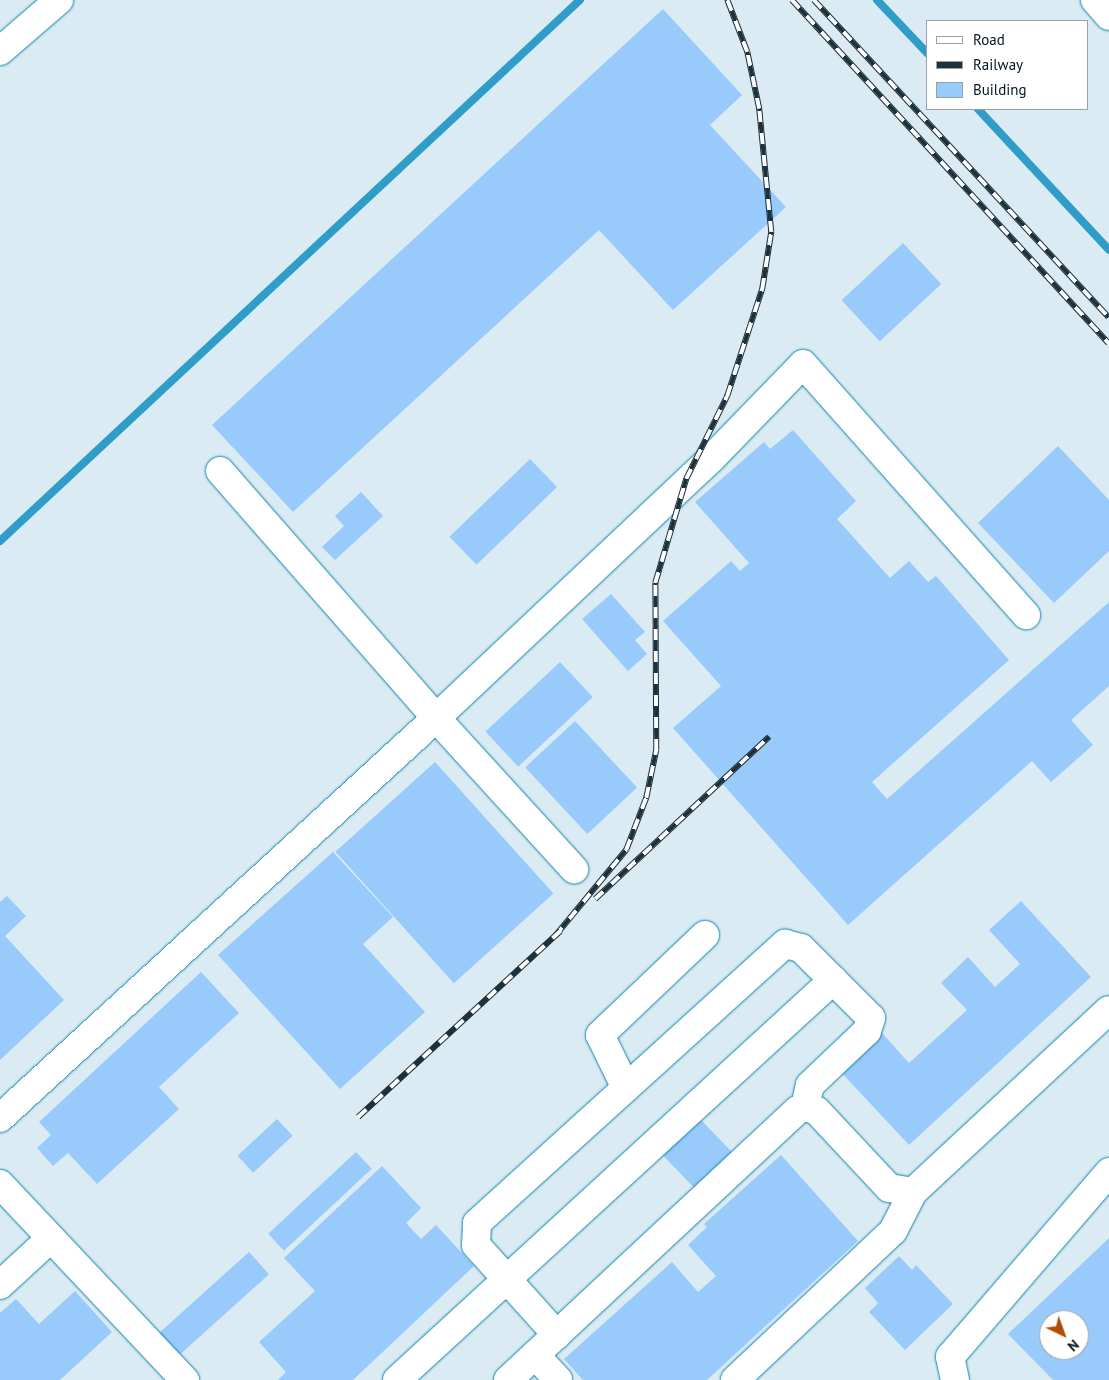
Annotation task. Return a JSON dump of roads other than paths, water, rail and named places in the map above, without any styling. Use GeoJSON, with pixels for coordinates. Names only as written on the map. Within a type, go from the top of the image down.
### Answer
{"type":"FeatureCollection","features":[{"type":"Feature","properties":{"kind":"lane"},"geometry":{"type":"LineString","coordinates":[[0,51],[58,0]]}},
{"type":"Feature","properties":{"kind":"lane"},"geometry":{"type":"LineString","coordinates":[[1095,0],[1109,16]]}},
{"type":"Feature","properties":{"kind":"lane"},"geometry":{"type":"LineString","coordinates":[[0,1118],[436,718],[711,459],[803,364],[1026,616]]}},
{"type":"Feature","properties":{"kind":"lane"},"geometry":{"type":"LineString","coordinates":[[220,471],[436,718],[574,868]]}},
{"type":"Feature","properties":{"kind":"lane"},"geometry":{"type":"LineString","coordinates":[[626,1088],[600,1035],[705,935]]}},
{"type":"Feature","properties":{"kind":"lane"},"geometry":{"type":"LineString","coordinates":[[508,1380],[805,1106],[810,1084],[867,1031],[871,1018],[801,948],[785,944],[477,1223],[476,1245],[556,1335]]}},
{"type":"Feature","properties":{"kind":"lane"},"geometry":{"type":"LineString","coordinates":[[397,1380],[833,980]]}},
{"type":"Feature","properties":{"kind":"lane"},"geometry":{"type":"LineString","coordinates":[[735,1380],[893,1231],[913,1192],[1109,1010]]}},
{"type":"Feature","properties":{"kind":"lane"},"geometry":{"type":"LineString","coordinates":[[805,1106],[817,1111],[889,1188],[913,1192]]}},
{"type":"Feature","properties":{"kind":"lane"},"geometry":{"type":"LineString","coordinates":[[955,1380],[950,1357],[1109,1172]]}},
{"type":"Feature","properties":{"kind":"lane"},"geometry":{"type":"LineString","coordinates":[[0,1184],[185,1380]]}},
{"type":"Feature","properties":{"kind":"lane"},"geometry":{"type":"LineString","coordinates":[[0,1285],[51,1238]]}},
{"type":"Feature","properties":{"kind":"lane"},"geometry":{"type":"LineString","coordinates":[[535,1355],[558,1380]]}},
{"type":"Feature","properties":{"kind":"waterway"},"geometry":{"type":"LineString","coordinates":[[0,541],[580,0]]}},
{"type":"Feature","properties":{"kind":"waterway"},"geometry":{"type":"LineString","coordinates":[[877,0],[926,52]]}},
{"type":"Feature","properties":{"kind":"waterway"},"geometry":{"type":"LineString","coordinates":[[979,110],[1109,250]]}},
{"type":"Feature","properties":{"kind":"railway"},"geometry":{"type":"LineString","coordinates":[[555,936],[626,850],[646,798],[656,750],[655,583],[686,479],[727,396],[762,289],[771,232],[759,109],[747,52],[727,0]]}},
{"type":"Feature","properties":{"kind":"railway"},"geometry":{"type":"LineString","coordinates":[[792,0],[1109,343]]}},
{"type":"Feature","properties":{"kind":"railway"},"geometry":{"type":"LineString","coordinates":[[814,0],[1109,317]]}},
{"type":"Feature","properties":{"kind":"railway"},"geometry":{"type":"LineString","coordinates":[[595,899],[769,737]]}},
{"type":"Feature","properties":{"kind":"railway"},"geometry":{"type":"LineString","coordinates":[[358,1117],[560,931]]}}]}
